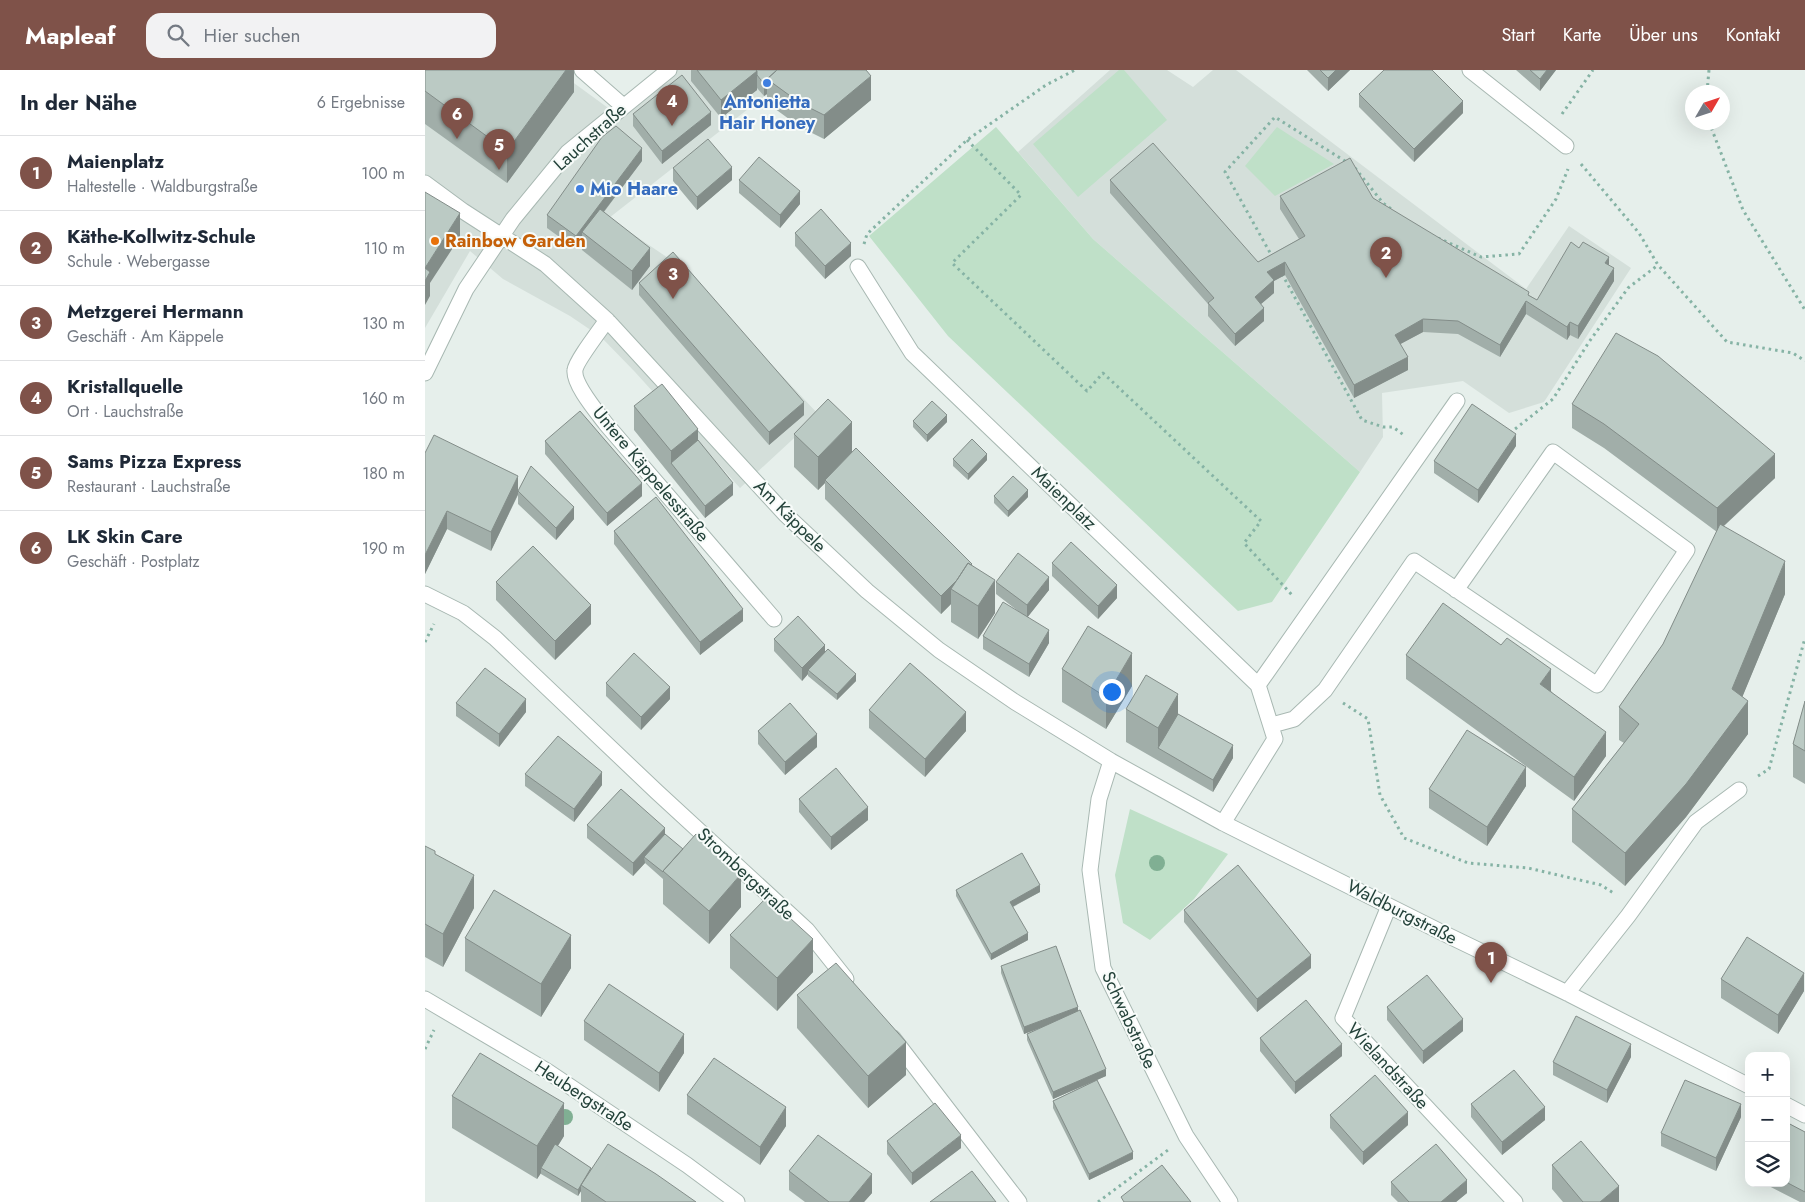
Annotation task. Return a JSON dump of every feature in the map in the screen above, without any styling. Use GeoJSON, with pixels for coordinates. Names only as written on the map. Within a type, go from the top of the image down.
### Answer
{"type":"FeatureCollection","features":[{"type":"Feature","properties":{"kind":"street"},"geometry":{"type":"LineString","coordinates":[[582,70],[623,106]]}},
{"type":"Feature","properties":{"kind":"street","name":"Lauchstraße"},"geometry":{"type":"LineString","coordinates":[[425,373],[467,289],[513,219],[568,152],[669,70]]}},
{"type":"Feature","properties":{"kind":"street"},"geometry":{"type":"LineString","coordinates":[[1470,70],[1549,131],[1569,150]]}},
{"type":"Feature","properties":{"kind":"street","name":"Am Käppele"},"geometry":{"type":"LineString","coordinates":[[425,183],[463,211],[545,264],[607,320],[785,514],[867,591],[939,650],[1015,702],[1111,761]]}},
{"type":"Feature","properties":{"kind":"street","name":"Maienplatz"},"geometry":{"type":"LineString","coordinates":[[858,267],[912,353],[1258,685],[1275,739],[1223,822]]}},
{"type":"Feature","properties":{"kind":"street","name":"Untere Käppelesstraße"},"geometry":{"type":"LineString","coordinates":[[607,320],[576,367],[576,379],[606,424],[774,619]]}},
{"type":"Feature","properties":{"kind":"street"},"geometry":{"type":"LineString","coordinates":[[1258,685],[1457,401]]}},
{"type":"Feature","properties":{"kind":"street"},"geometry":{"type":"LineString","coordinates":[[1272,725],[1294,719],[1325,690],[1414,561],[1456,590],[1597,685],[1687,550],[1553,452],[1456,590]]}},
{"type":"Feature","properties":{"kind":"street","name":"Strombergstraße"},"geometry":{"type":"LineString","coordinates":[[425,594],[463,613],[495,638],[657,792],[807,930],[856,991]]}},
{"type":"Feature","properties":{"kind":"street","name":"Waldburgstraße"},"geometry":{"type":"LineString","coordinates":[[1111,761],[1223,822],[1745,1084]]}},
{"type":"Feature","properties":{"kind":"street","name":"Schwabstraße"},"geometry":{"type":"LineString","coordinates":[[1111,761],[1099,799],[1090,870],[1103,968],[1186,1136],[1230,1202]]}},
{"type":"Feature","properties":{"kind":"street"},"geometry":{"type":"LineString","coordinates":[[1567,993],[1634,908],[1696,822],[1739,790]]}},
{"type":"Feature","properties":{"kind":"street","name":"Wielandstraße"},"geometry":{"type":"LineString","coordinates":[[1389,906],[1343,1018],[1515,1202]]}},
{"type":"Feature","properties":{"kind":"street","name":"Heubergstraße"},"geometry":{"type":"LineString","coordinates":[[425,999],[547,1071],[687,1165],[737,1202]]}},
{"type":"Feature","properties":{"kind":"street"},"geometry":{"type":"LineString","coordinates":[[886,1029],[1019,1202]]}},
{"type":"Feature","properties":{"kind":"street"},"geometry":{"type":"LineString","coordinates":[[1790,1107],[1805,1115]]}},
{"type":"Feature","properties":{"kind":"path"},"geometry":{"type":"LineString","coordinates":[[858,267],[867,234],[967,140],[1046,85],[1075,70]]}},
{"type":"Feature","properties":{"kind":"path"},"geometry":{"type":"LineString","coordinates":[[1549,131],[1593,70]]}},
{"type":"Feature","properties":{"kind":"path"},"geometry":{"type":"LineString","coordinates":[[1708,85],[1709,70]]}},
{"type":"Feature","properties":{"kind":"path"},"geometry":{"type":"LineString","coordinates":[[1277,266],[1225,172],[1275,116],[1355,168],[1383,203],[1397,213]]}},
{"type":"Feature","properties":{"kind":"path"},"geometry":{"type":"LineString","coordinates":[[1712,130],[1743,210],[1805,310]]}},
{"type":"Feature","properties":{"kind":"path"},"geometry":{"type":"LineString","coordinates":[[967,140],[1021,195],[952,263],[1087,391],[1103,373],[1261,521],[1243,543],[1308,612]]}},
{"type":"Feature","properties":{"kind":"path"},"geometry":{"type":"LineString","coordinates":[[1436,237],[1481,257],[1519,254],[1556,199],[1569,150]]}},
{"type":"Feature","properties":{"kind":"path"},"geometry":{"type":"LineString","coordinates":[[1569,150],[1639,233],[1658,265],[1727,342],[1793,353],[1805,361]]}},
{"type":"Feature","properties":{"kind":"path"},"geometry":{"type":"LineString","coordinates":[[1502,428],[1509,433],[1553,399],[1589,342],[1628,288],[1658,265]]}},
{"type":"Feature","properties":{"kind":"path"},"geometry":{"type":"LineString","coordinates":[[1282,274],[1362,420],[1383,427],[1393,427],[1423,450]]}},
{"type":"Feature","properties":{"kind":"path"},"geometry":{"type":"LineString","coordinates":[[1739,790],[1769,769],[1805,638]]}},
{"type":"Feature","properties":{"kind":"path"},"geometry":{"type":"LineString","coordinates":[[1325,690],[1368,719],[1380,795],[1404,838],[1468,864],[1528,868],[1601,885],[1634,908]]}},
{"type":"Feature","properties":{"kind":"path"},"geometry":{"type":"LineString","coordinates":[[1098,1202],[1186,1136]]}},
{"type":"Feature","properties":{"kind":"shaded area"},"geometry":{"type":"Polygon","coordinates":[[[425,70],[556,70],[615,113],[673,70],[798,70],[609,218],[677,264],[819,415],[740,488],[601,337],[570,316],[503,279],[470,251],[425,328],[425,70]]]}},
{"type":"Feature","properties":{"kind":"shaded area"},"geometry":{"type":"Polygon","coordinates":[[[1110,70],[1167,70],[1193,87],[1213,70],[1236,70],[1526,289],[1569,226],[1631,268],[1544,402],[1509,413],[1463,381],[1382,393],[1383,437],[1360,472],[1093,239],[1018,152],[1110,70]]]}},
{"type":"Feature","properties":{"kind":"green space"},"geometry":{"type":"Polygon","coordinates":[[[1119,70],[1124,70],[1167,120],[1078,197],[1033,144],[1119,70]]]}},
{"type":"Feature","properties":{"kind":"green space"},"geometry":{"type":"Polygon","coordinates":[[[996,127],[1093,239],[1360,472],[1272,602],[1238,611],[948,336],[869,236],[996,127]]]}},
{"type":"Feature","properties":{"kind":"green space"},"geometry":{"type":"Polygon","coordinates":[[[1277,127],[1334,164],[1275,196],[1245,166],[1277,127]]]}},
{"type":"Feature","properties":{"kind":"green space"},"geometry":{"type":"Polygon","coordinates":[[[1130,809],[1228,854],[1194,899],[1150,940],[1123,923],[1115,875],[1130,809]]]}},
{"type":"Feature","properties":{"kind":"building"},"geometry":{"type":"Polygon","coordinates":[[[425,70],[566,70],[507,151],[425,91],[425,70]]]}},
{"type":"Feature","properties":{"kind":"building"},"geometry":{"type":"Polygon","coordinates":[[[697,70],[756,70],[757,71],[721,100],[697,70]]]}},
{"type":"Feature","properties":{"kind":"building"},"geometry":{"type":"Polygon","coordinates":[[[756,70],[777,70],[764,84],[757,75],[756,70]]]}},
{"type":"Feature","properties":{"kind":"building"},"geometry":{"type":"Polygon","coordinates":[[[777,70],[866,70],[871,76],[824,115],[800,103],[767,79],[777,70]]]}},
{"type":"Feature","properties":{"kind":"building"},"geometry":{"type":"Polygon","coordinates":[[[1320,70],[1336,70],[1328,78],[1320,70]]]}},
{"type":"Feature","properties":{"kind":"building"},"geometry":{"type":"Polygon","coordinates":[[[1384,70],[1432,70],[1463,101],[1414,149],[1359,94],[1384,70]]]}},
{"type":"Feature","properties":{"kind":"building"},"geometry":{"type":"Polygon","coordinates":[[[1530,70],[1547,70],[1540,79],[1530,70]]]}},
{"type":"Feature","properties":{"kind":"building"},"geometry":{"type":"Polygon","coordinates":[[[682,75],[711,112],[662,151],[633,114],[682,75]]]}},
{"type":"Feature","properties":{"kind":"building"},"geometry":{"type":"Polygon","coordinates":[[[616,126],[642,148],[576,236],[547,215],[602,137],[616,126]]]}},
{"type":"Feature","properties":{"kind":"building"},"geometry":{"type":"Polygon","coordinates":[[[708,139],[732,167],[697,197],[673,168],[708,139]]]}},
{"type":"Feature","properties":{"kind":"building"},"geometry":{"type":"Polygon","coordinates":[[[1153,143],[1258,262],[1305,236],[1280,196],[1350,158],[1373,198],[1529,292],[1528,295],[1537,300],[1571,242],[1579,248],[1583,242],[1609,257],[1605,263],[1614,268],[1578,326],[1570,322],[1567,327],[1526,301],[1500,345],[1458,321],[1423,319],[1395,335],[1408,357],[1354,385],[1285,262],[1267,272],[1274,280],[1255,297],[1264,308],[1235,334],[1208,303],[1214,298],[1110,180],[1153,143]]]}},
{"type":"Feature","properties":{"kind":"building"},"geometry":{"type":"Polygon","coordinates":[[[759,157],[800,191],[780,215],[739,180],[759,157]]]}},
{"type":"Feature","properties":{"kind":"building"},"geometry":{"type":"Polygon","coordinates":[[[425,192],[460,213],[425,268],[425,192]]]}},
{"type":"Feature","properties":{"kind":"building"},"geometry":{"type":"Polygon","coordinates":[[[600,209],[650,248],[632,271],[582,232],[600,209]]]}},
{"type":"Feature","properties":{"kind":"building"},"geometry":{"type":"Polygon","coordinates":[[[821,209],[851,243],[825,266],[795,233],[821,209]]]}},
{"type":"Feature","properties":{"kind":"building"},"geometry":{"type":"Polygon","coordinates":[[[673,252],[804,402],[769,432],[639,283],[673,252]]]}},
{"type":"Feature","properties":{"kind":"building"},"geometry":{"type":"Polygon","coordinates":[[[425,268],[430,272],[425,281],[425,268]]]}},
{"type":"Feature","properties":{"kind":"building"},"geometry":{"type":"Polygon","coordinates":[[[1616,333],[1658,356],[1775,454],[1717,508],[1604,424],[1572,404],[1616,333]]]}},
{"type":"Feature","properties":{"kind":"building"},"geometry":{"type":"Polygon","coordinates":[[[662,384],[698,429],[671,451],[634,406],[662,384]]]}},
{"type":"Feature","properties":{"kind":"building"},"geometry":{"type":"Polygon","coordinates":[[[828,399],[852,422],[818,457],[794,434],[828,399]]]}},
{"type":"Feature","properties":{"kind":"building"},"geometry":{"type":"Polygon","coordinates":[[[932,401],[947,415],[927,435],[913,421],[932,401]]]}},
{"type":"Feature","properties":{"kind":"building"},"geometry":{"type":"Polygon","coordinates":[[[1472,404],[1516,434],[1478,490],[1434,461],[1472,404]]]}},
{"type":"Feature","properties":{"kind":"building"},"geometry":{"type":"Polygon","coordinates":[[[580,411],[642,483],[607,513],[545,441],[580,411]]]}},
{"type":"Feature","properties":{"kind":"building"},"geometry":{"type":"Polygon","coordinates":[[[434,435],[518,476],[491,532],[447,511],[425,555],[425,453],[434,435]]]}},
{"type":"Feature","properties":{"kind":"building"},"geometry":{"type":"Polygon","coordinates":[[[972,439],[987,454],[968,474],[953,459],[972,439]]]}},
{"type":"Feature","properties":{"kind":"building"},"geometry":{"type":"Polygon","coordinates":[[[698,440],[733,483],[705,506],[671,463],[698,440]]]}},
{"type":"Feature","properties":{"kind":"building"},"geometry":{"type":"Polygon","coordinates":[[[856,448],[972,564],[968,563],[957,580],[941,596],[825,480],[856,448]]]}},
{"type":"Feature","properties":{"kind":"building"},"geometry":{"type":"Polygon","coordinates":[[[531,466],[574,507],[556,528],[518,491],[531,466]]]}},
{"type":"Feature","properties":{"kind":"building"},"geometry":{"type":"Polygon","coordinates":[[[1013,476],[1028,490],[1008,511],[994,496],[1013,476]]]}},
{"type":"Feature","properties":{"kind":"building"},"geometry":{"type":"Polygon","coordinates":[[[656,497],[743,609],[700,642],[614,531],[656,497]]]}},
{"type":"Feature","properties":{"kind":"building"},"geometry":{"type":"Polygon","coordinates":[[[1720,524],[1785,561],[1732,689],[1748,701],[1686,784],[1625,853],[1572,809],[1639,724],[1619,707],[1663,644],[1720,524]]]}},
{"type":"Feature","properties":{"kind":"building"},"geometry":{"type":"Polygon","coordinates":[[[1071,542],[1117,585],[1098,606],[1052,563],[1071,542]]]}},
{"type":"Feature","properties":{"kind":"building"},"geometry":{"type":"Polygon","coordinates":[[[533,546],[591,605],[555,641],[496,582],[533,546]]]}},
{"type":"Feature","properties":{"kind":"building"},"geometry":{"type":"Polygon","coordinates":[[[1018,553],[1049,577],[1027,605],[996,582],[1018,553]]]}},
{"type":"Feature","properties":{"kind":"building"},"geometry":{"type":"Polygon","coordinates":[[[968,563],[995,580],[978,606],[951,589],[968,563]]]}},
{"type":"Feature","properties":{"kind":"building"},"geometry":{"type":"Polygon","coordinates":[[[1003,602],[1049,630],[1029,664],[983,636],[1003,602]]]}},
{"type":"Feature","properties":{"kind":"building"},"geometry":{"type":"Polygon","coordinates":[[[1443,603],[1501,645],[1507,638],[1551,669],[1540,684],[1606,732],[1574,777],[1406,655],[1443,603]]]}},
{"type":"Feature","properties":{"kind":"building"},"geometry":{"type":"Polygon","coordinates":[[[798,616],[825,645],[802,668],[774,639],[798,616]]]}},
{"type":"Feature","properties":{"kind":"building"},"geometry":{"type":"Polygon","coordinates":[[[1088,626],[1132,653],[1106,697],[1062,669],[1088,626]]]}},
{"type":"Feature","properties":{"kind":"building"},"geometry":{"type":"Polygon","coordinates":[[[828,649],[856,674],[837,694],[808,670],[828,649]]]}},
{"type":"Feature","properties":{"kind":"building"},"geometry":{"type":"Polygon","coordinates":[[[634,653],[670,687],[641,717],[606,683],[634,653]]]}},
{"type":"Feature","properties":{"kind":"building"},"geometry":{"type":"Polygon","coordinates":[[[910,663],[966,712],[925,759],[869,710],[910,663]]]}},
{"type":"Feature","properties":{"kind":"building"},"geometry":{"type":"Polygon","coordinates":[[[485,668],[526,699],[499,734],[456,703],[485,668]]]}},
{"type":"Feature","properties":{"kind":"building"},"geometry":{"type":"Polygon","coordinates":[[[1146,675],[1178,694],[1158,728],[1126,709],[1146,675]]]}},
{"type":"Feature","properties":{"kind":"building"},"geometry":{"type":"Polygon","coordinates":[[[1805,701],[1805,751],[1793,744],[1805,701]]]}},
{"type":"Feature","properties":{"kind":"building"},"geometry":{"type":"Polygon","coordinates":[[[790,703],[817,734],[785,762],[758,731],[790,703]]]}},
{"type":"Feature","properties":{"kind":"building"},"geometry":{"type":"Polygon","coordinates":[[[1178,714],[1233,745],[1213,780],[1158,748],[1178,714]]]}},
{"type":"Feature","properties":{"kind":"building"},"geometry":{"type":"Polygon","coordinates":[[[1467,730],[1526,767],[1487,827],[1429,789],[1467,730]]]}},
{"type":"Feature","properties":{"kind":"building"},"geometry":{"type":"Polygon","coordinates":[[[558,736],[602,772],[574,809],[525,774],[558,736]]]}},
{"type":"Feature","properties":{"kind":"building"},"geometry":{"type":"Polygon","coordinates":[[[836,768],[868,807],[831,837],[799,799],[836,768]]]}},
{"type":"Feature","properties":{"kind":"building"},"geometry":{"type":"Polygon","coordinates":[[[621,789],[665,828],[633,863],[587,825],[621,789]]]}},
{"type":"Feature","properties":{"kind":"building"},"geometry":{"type":"Polygon","coordinates":[[[665,834],[683,849],[663,872],[644,857],[665,834]]]}},
{"type":"Feature","properties":{"kind":"building"},"geometry":{"type":"Polygon","coordinates":[[[696,834],[741,874],[709,911],[663,871],[696,834]]]}},
{"type":"Feature","properties":{"kind":"building"},"geometry":{"type":"Polygon","coordinates":[[[425,846],[435,851],[435,854],[474,875],[443,934],[425,924],[425,846]]]}},
{"type":"Feature","properties":{"kind":"building"},"geometry":{"type":"Polygon","coordinates":[[[1022,853],[1040,885],[1010,902],[1028,933],[991,954],[956,890],[1022,853]]]}},
{"type":"Feature","properties":{"kind":"building"},"geometry":{"type":"Polygon","coordinates":[[[1238,865],[1311,955],[1257,999],[1184,910],[1238,865]]]}},
{"type":"Feature","properties":{"kind":"building"},"geometry":{"type":"Polygon","coordinates":[[[494,890],[571,935],[541,984],[465,938],[494,890]]]}},
{"type":"Feature","properties":{"kind":"building"},"geometry":{"type":"Polygon","coordinates":[[[767,897],[813,939],[777,978],[730,935],[767,897]]]}},
{"type":"Feature","properties":{"kind":"building"},"geometry":{"type":"Polygon","coordinates":[[[1747,937],[1804,973],[1778,1015],[1721,979],[1747,937]]]}},
{"type":"Feature","properties":{"kind":"building"},"geometry":{"type":"Polygon","coordinates":[[[1056,946],[1078,1007],[1024,1027],[1001,966],[1056,946]]]}},
{"type":"Feature","properties":{"kind":"building"},"geometry":{"type":"Polygon","coordinates":[[[836,963],[906,1042],[868,1076],[797,995],[836,963]]]}},
{"type":"Feature","properties":{"kind":"building"},"geometry":{"type":"Polygon","coordinates":[[[1427,975],[1463,1019],[1423,1051],[1387,1007],[1427,975]]]}},
{"type":"Feature","properties":{"kind":"building"},"geometry":{"type":"Polygon","coordinates":[[[609,984],[684,1034],[659,1073],[584,1021],[609,984]]]}},
{"type":"Feature","properties":{"kind":"building"},"geometry":{"type":"Polygon","coordinates":[[[1306,1000],[1342,1044],[1295,1082],[1260,1038],[1306,1000]]]}},
{"type":"Feature","properties":{"kind":"building"},"geometry":{"type":"Polygon","coordinates":[[[1080,1010],[1106,1069],[1053,1092],[1027,1034],[1080,1010]]]}},
{"type":"Feature","properties":{"kind":"building"},"geometry":{"type":"Polygon","coordinates":[[[1576,1016],[1631,1044],[1607,1090],[1553,1062],[1576,1016]]]}},
{"type":"Feature","properties":{"kind":"building"},"geometry":{"type":"Polygon","coordinates":[[[480,1053],[564,1103],[537,1146],[452,1096],[480,1053]]]}},
{"type":"Feature","properties":{"kind":"building"},"geometry":{"type":"Polygon","coordinates":[[[714,1058],[786,1107],[760,1147],[687,1095],[714,1058]]]}},
{"type":"Feature","properties":{"kind":"building"},"geometry":{"type":"Polygon","coordinates":[[[1514,1070],[1545,1107],[1502,1142],[1471,1104],[1514,1070]]]}},
{"type":"Feature","properties":{"kind":"building"},"geometry":{"type":"Polygon","coordinates":[[[1375,1075],[1408,1112],[1363,1152],[1330,1115],[1375,1075]]]}},
{"type":"Feature","properties":{"kind":"building"},"geometry":{"type":"Polygon","coordinates":[[[1097,1080],[1133,1152],[1089,1174],[1053,1101],[1097,1080]]]}},
{"type":"Feature","properties":{"kind":"building"},"geometry":{"type":"Polygon","coordinates":[[[1685,1080],[1741,1104],[1716,1158],[1661,1133],[1685,1080]]]}},
{"type":"Feature","properties":{"kind":"building"},"geometry":{"type":"Polygon","coordinates":[[[935,1103],[961,1135],[912,1173],[887,1141],[935,1103]]]}},
{"type":"Feature","properties":{"kind":"building"},"geometry":{"type":"Polygon","coordinates":[[[1790,1124],[1805,1132],[1805,1192],[1790,1184],[1790,1124]]]}},
{"type":"Feature","properties":{"kind":"building"},"geometry":{"type":"Polygon","coordinates":[[[818,1135],[872,1174],[849,1202],[829,1202],[789,1171],[818,1135]]]}},
{"type":"Feature","properties":{"kind":"building"},"geometry":{"type":"Polygon","coordinates":[[[1581,1141],[1619,1186],[1600,1202],[1583,1202],[1552,1165],[1581,1141]]]}},
{"type":"Feature","properties":{"kind":"building"},"geometry":{"type":"Polygon","coordinates":[[[555,1144],[591,1168],[578,1190],[541,1168],[555,1144]]]}},
{"type":"Feature","properties":{"kind":"building"},"geometry":{"type":"Polygon","coordinates":[[[608,1144],[696,1202],[606,1202],[581,1185],[608,1144]]]}},
{"type":"Feature","properties":{"kind":"building"},"geometry":{"type":"Polygon","coordinates":[[[1436,1144],[1467,1180],[1441,1202],[1409,1202],[1391,1182],[1436,1144]]]}},
{"type":"Feature","properties":{"kind":"building"},"geometry":{"type":"Polygon","coordinates":[[[1162,1165],[1191,1202],[1124,1202],[1121,1197],[1162,1165]]]}},
{"type":"Feature","properties":{"kind":"building"},"geometry":{"type":"Polygon","coordinates":[[[972,1171],[996,1202],[930,1202],[972,1171]]]}},
{"type":"Feature","properties":{"kind":"place","name":"Antonietta Hair Honey"},"geometry":{"type":"Point","coordinates":[767,83]}},
{"type":"Feature","properties":{"kind":"place","name":"Kristallquelle"},"geometry":{"type":"Point","coordinates":[672,126]}},
{"type":"Feature","properties":{"kind":"place","name":"LK Skin Care"},"geometry":{"type":"Point","coordinates":[457,139]}},
{"type":"Feature","properties":{"kind":"place","name":"Sams Pizza Express"},"geometry":{"type":"Point","coordinates":[499,170]}},
{"type":"Feature","properties":{"kind":"place","name":"Mio Haare"},"geometry":{"type":"Point","coordinates":[580,189]}},
{"type":"Feature","properties":{"kind":"place","name":"Rainbow Garden"},"geometry":{"type":"Point","coordinates":[435,241]}},
{"type":"Feature","properties":{"kind":"place","name":"Käthe-Kollwitz-Schule"},"geometry":{"type":"Point","coordinates":[1386,278]}},
{"type":"Feature","properties":{"kind":"place","name":"Metzgerei Hermann"},"geometry":{"type":"Point","coordinates":[673,299]}},
{"type":"Feature","properties":{"kind":"place","name":"Maienplatz"},"geometry":{"type":"Point","coordinates":[1491,983]}}]}
